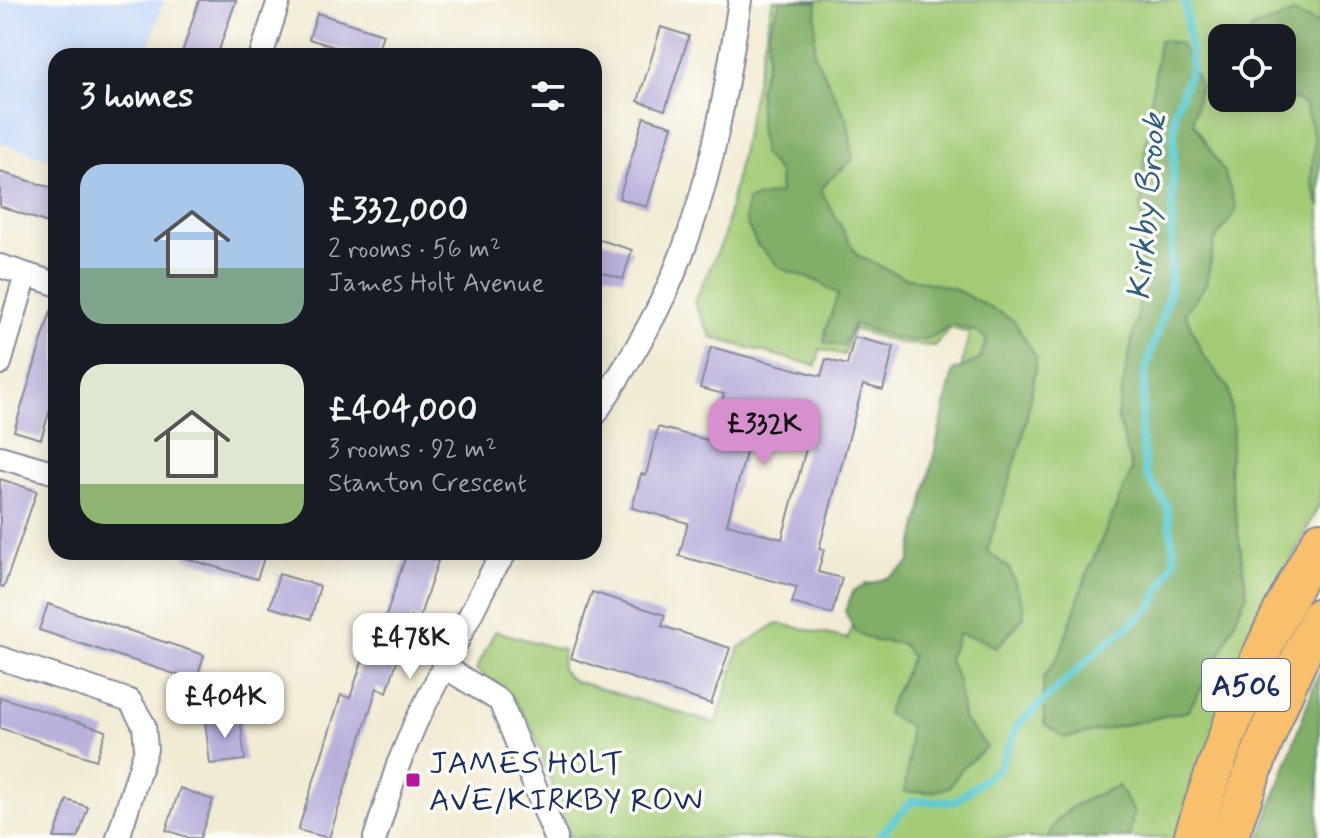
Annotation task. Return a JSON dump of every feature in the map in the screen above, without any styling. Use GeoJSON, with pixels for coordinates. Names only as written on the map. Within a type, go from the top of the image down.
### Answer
{"type":"FeatureCollection","features":[{"type":"Feature","properties":{"kind":"main road","name":"A506"},"geometry":{"type":"LineString","coordinates":[[1192,838],[1214,768],[1248,680],[1320,540]]}},
{"type":"Feature","properties":{"kind":"main road","name":"A506"},"geometry":{"type":"LineString","coordinates":[[1229,838],[1290,678],[1320,616]]}},
{"type":"Feature","properties":{"kind":"street"},"geometry":{"type":"LineString","coordinates":[[264,48],[279,0]]}},
{"type":"Feature","properties":{"kind":"street"},"geometry":{"type":"LineString","coordinates":[[602,403],[672,279],[695,215],[723,109],[740,0]]}},
{"type":"Feature","properties":{"kind":"street"},"geometry":{"type":"LineString","coordinates":[[0,266],[48,282]]}},
{"type":"Feature","properties":{"kind":"street"},"geometry":{"type":"LineString","coordinates":[[0,363],[26,275]]}},
{"type":"Feature","properties":{"kind":"street"},"geometry":{"type":"LineString","coordinates":[[0,457],[48,471]]}},
{"type":"Feature","properties":{"kind":"street"},"geometry":{"type":"LineString","coordinates":[[375,838],[398,765],[443,666],[502,560]]}},
{"type":"Feature","properties":{"kind":"street"},"geometry":{"type":"LineString","coordinates":[[0,658],[130,701],[144,725],[146,749],[118,838]]}},
{"type":"Feature","properties":{"kind":"street"},"geometry":{"type":"LineString","coordinates":[[443,666],[500,701],[556,838]]}},
{"type":"Feature","properties":{"kind":"shaded area"},"geometry":{"type":"Polygon","coordinates":[[[0,0],[164,0],[149,48],[48,48],[48,158],[0,143],[0,0]]]}},
{"type":"Feature","properties":{"kind":"green space"},"geometry":{"type":"Polygon","coordinates":[[[773,0],[1320,0],[1320,503],[1270,601],[1178,838],[570,838],[532,727],[510,694],[476,670],[495,631],[563,650],[561,669],[572,680],[716,724],[739,648],[777,623],[848,639],[865,583],[911,591],[969,333],[950,328],[934,346],[902,344],[853,329],[844,355],[820,349],[816,366],[712,338],[694,302],[723,240],[773,0]]]}},
{"type":"Feature","properties":{"kind":"green space"},"geometry":{"type":"Polygon","coordinates":[[[781,0],[817,2],[814,54],[848,121],[853,159],[821,191],[857,255],[901,276],[955,289],[1013,320],[1037,359],[1023,438],[987,551],[1009,568],[1023,605],[1024,617],[996,648],[980,639],[959,634],[948,659],[958,680],[963,718],[987,747],[962,768],[949,788],[929,792],[904,792],[909,760],[909,726],[886,713],[912,657],[901,643],[875,641],[855,632],[845,611],[854,590],[889,577],[909,564],[953,371],[979,360],[987,339],[975,331],[951,324],[929,338],[911,340],[891,337],[854,324],[843,346],[824,342],[838,294],[817,281],[782,269],[757,245],[745,220],[747,200],[780,193],[779,173],[763,154],[759,88],[767,61],[769,29],[781,0]]]}},
{"type":"Feature","properties":{"kind":"green space"},"geometry":{"type":"Polygon","coordinates":[[[1294,13],[1320,24],[1320,207],[1311,180],[1315,141],[1305,105],[1296,101],[1296,24],[1264,24],[1294,13]]]}},
{"type":"Feature","properties":{"kind":"green space"},"geometry":{"type":"Polygon","coordinates":[[[1159,40],[1180,43],[1200,85],[1193,122],[1224,172],[1237,210],[1215,240],[1206,284],[1185,313],[1202,353],[1229,389],[1233,432],[1229,469],[1247,594],[1216,663],[1188,711],[1065,738],[1044,724],[1043,679],[1060,653],[1088,571],[1132,470],[1117,415],[1139,306],[1142,176],[1159,40]]]}},
{"type":"Feature","properties":{"kind":"green space"},"geometry":{"type":"Polygon","coordinates":[[[1320,672],[1318,838],[1260,838],[1318,674],[1320,672]]]}},
{"type":"Feature","properties":{"kind":"green space"},"geometry":{"type":"Polygon","coordinates":[[[1118,786],[1134,812],[1129,838],[1048,838],[1067,811],[1118,786]]]}},
{"type":"Feature","properties":{"kind":"building"},"geometry":{"type":"Polygon","coordinates":[[[199,0],[236,0],[220,48],[184,48],[199,0]]]}},
{"type":"Feature","properties":{"kind":"building"},"geometry":{"type":"Polygon","coordinates":[[[317,13],[383,34],[379,48],[338,48],[309,39],[317,13]]]}},
{"type":"Feature","properties":{"kind":"building"},"geometry":{"type":"Polygon","coordinates":[[[661,27],[689,36],[665,110],[638,101],[661,27]]]}},
{"type":"Feature","properties":{"kind":"building"},"geometry":{"type":"Polygon","coordinates":[[[644,117],[672,126],[647,207],[619,198],[644,117]]]}},
{"type":"Feature","properties":{"kind":"building"},"geometry":{"type":"Polygon","coordinates":[[[0,172],[48,187],[48,223],[0,206],[0,172]]]}},
{"type":"Feature","properties":{"kind":"building"},"geometry":{"type":"Polygon","coordinates":[[[602,241],[632,250],[623,279],[602,272],[602,241]]]}},
{"type":"Feature","properties":{"kind":"building"},"geometry":{"type":"Polygon","coordinates":[[[48,321],[48,416],[41,439],[14,431],[48,321]]]}},
{"type":"Feature","properties":{"kind":"building"},"geometry":{"type":"Polygon","coordinates":[[[854,337],[894,347],[883,390],[863,385],[819,549],[824,550],[818,572],[842,578],[832,614],[792,603],[797,587],[679,556],[688,523],[632,508],[641,474],[646,475],[658,427],[711,441],[724,394],[700,388],[711,347],[821,376],[826,359],[847,365],[854,337]],[[757,411],[727,524],[782,539],[812,426],[757,411]]]}},
{"type":"Feature","properties":{"kind":"building"},"geometry":{"type":"Polygon","coordinates":[[[0,479],[37,491],[4,587],[0,586],[0,479]]]}},
{"type":"Feature","properties":{"kind":"building"},"geometry":{"type":"Polygon","coordinates":[[[191,560],[263,560],[257,579],[191,560]]]}},
{"type":"Feature","properties":{"kind":"building"},"geometry":{"type":"Polygon","coordinates":[[[404,560],[438,561],[419,619],[411,617],[387,692],[377,688],[329,838],[298,830],[341,695],[350,698],[375,623],[383,625],[404,560]]]}},
{"type":"Feature","properties":{"kind":"building"},"geometry":{"type":"Polygon","coordinates":[[[279,574],[320,586],[311,619],[270,607],[279,574]]]}},
{"type":"Feature","properties":{"kind":"building"},"geometry":{"type":"Polygon","coordinates":[[[592,592],[665,615],[662,626],[730,648],[711,704],[571,658],[592,592]]]}},
{"type":"Feature","properties":{"kind":"building"},"geometry":{"type":"Polygon","coordinates":[[[48,604],[204,655],[196,681],[39,630],[48,604]]]}},
{"type":"Feature","properties":{"kind":"building"},"geometry":{"type":"Polygon","coordinates":[[[0,697],[106,731],[96,760],[0,728],[0,697]]]}},
{"type":"Feature","properties":{"kind":"building"},"geometry":{"type":"Polygon","coordinates":[[[240,716],[245,760],[210,764],[205,720],[240,716]]]}},
{"type":"Feature","properties":{"kind":"building"},"geometry":{"type":"Polygon","coordinates":[[[180,788],[213,800],[200,838],[166,830],[180,788]]]}},
{"type":"Feature","properties":{"kind":"building"},"geometry":{"type":"Polygon","coordinates":[[[67,800],[88,807],[78,838],[54,838],[67,800]]]}},
{"type":"Feature","properties":{"kind":"waterway","name":"Kirkby Brook"},"geometry":{"type":"LineString","coordinates":[[877,838],[912,801],[954,802],[999,768],[1018,725],[1092,656],[1152,607],[1175,560],[1167,506],[1146,475],[1141,433],[1145,372],[1170,292],[1175,111],[1192,68],[1185,0]]}},
{"type":"Feature","properties":{"kind":"place","name":"JAMES HOLT AVE/KIRKBY ROW"},"geometry":{"type":"Point","coordinates":[413,780]}}]}
